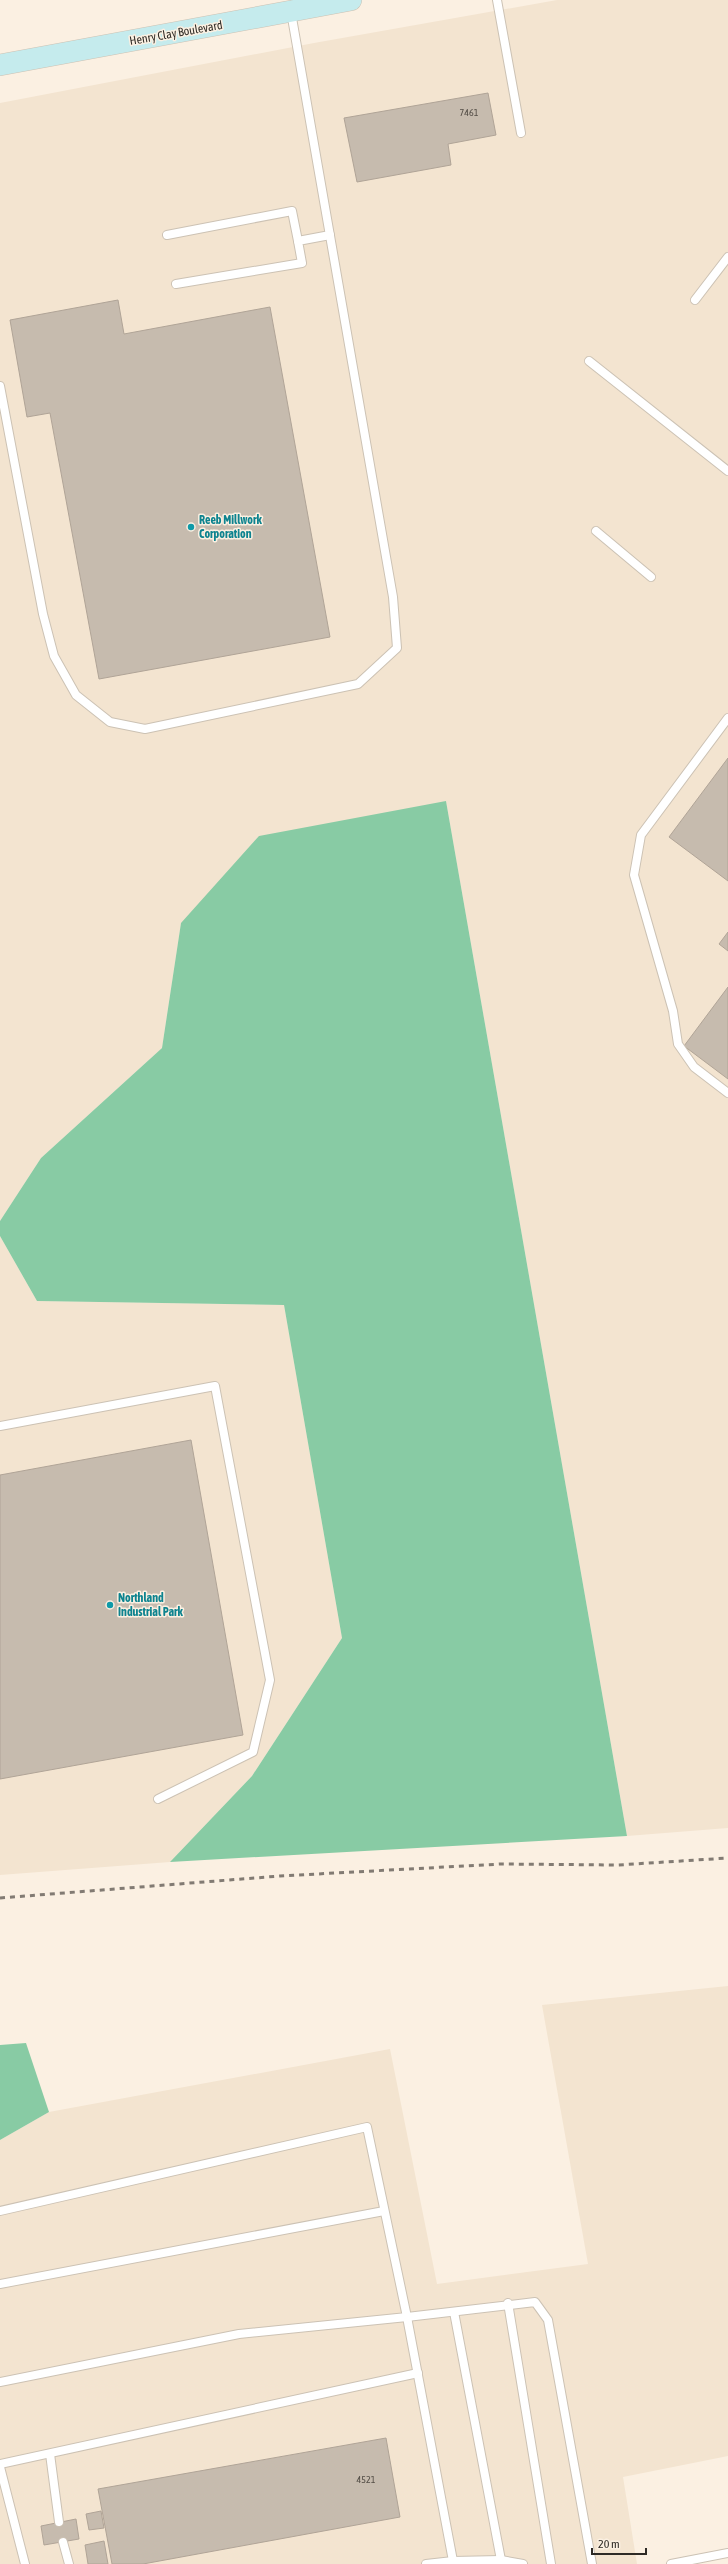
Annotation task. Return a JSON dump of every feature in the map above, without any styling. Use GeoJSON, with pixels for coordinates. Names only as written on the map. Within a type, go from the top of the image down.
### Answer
{"type":"FeatureCollection","features":[{"type":"Feature","properties":{"kind":"main road","name":"Henry Clay Boulevard"},"geometry":{"type":"LineString","coordinates":[[0,65],[351,0]]}},
{"type":"Feature","properties":{"kind":"lane"},"geometry":{"type":"LineString","coordinates":[[497,0],[521,134]]}},
{"type":"Feature","properties":{"kind":"lane"},"geometry":{"type":"LineString","coordinates":[[0,386],[43,614],[54,656],[76,695],[110,722],[145,729],[358,684],[397,648],[392,597],[291,11]]}},
{"type":"Feature","properties":{"kind":"lane"},"geometry":{"type":"LineString","coordinates":[[167,235],[292,211],[298,241],[302,263],[176,284]]}},
{"type":"Feature","properties":{"kind":"lane"},"geometry":{"type":"LineString","coordinates":[[298,241],[330,235]]}},
{"type":"Feature","properties":{"kind":"lane"},"geometry":{"type":"LineString","coordinates":[[695,300],[728,258]]}},
{"type":"Feature","properties":{"kind":"lane"},"geometry":{"type":"LineString","coordinates":[[589,361],[728,471]]}},
{"type":"Feature","properties":{"kind":"lane"},"geometry":{"type":"LineString","coordinates":[[596,531],[651,577]]}},
{"type":"Feature","properties":{"kind":"lane"},"geometry":{"type":"LineString","coordinates":[[728,718],[641,835],[634,875],[673,1011],[678,1044],[694,1067],[728,1093]]}},
{"type":"Feature","properties":{"kind":"lane"},"geometry":{"type":"LineString","coordinates":[[0,1426],[216,1386],[270,1680],[253,1752],[158,1799]]}},
{"type":"Feature","properties":{"kind":"lane"},"geometry":{"type":"LineString","coordinates":[[0,2211],[367,2126],[407,2317],[453,2561]]}},
{"type":"Feature","properties":{"kind":"lane"},"geometry":{"type":"LineString","coordinates":[[0,2284],[384,2211]]}},
{"type":"Feature","properties":{"kind":"lane"},"geometry":{"type":"LineString","coordinates":[[0,2382],[239,2334],[454,2312],[508,2303],[535,2302],[548,2320],[592,2564]]}},
{"type":"Feature","properties":{"kind":"lane"},"geometry":{"type":"LineString","coordinates":[[508,2303],[551,2564]]}},
{"type":"Feature","properties":{"kind":"lane"},"geometry":{"type":"LineString","coordinates":[[454,2312],[501,2560]]}},
{"type":"Feature","properties":{"kind":"lane"},"geometry":{"type":"LineString","coordinates":[[25,2564],[0,2466],[418,2373]]}},
{"type":"Feature","properties":{"kind":"lane"},"geometry":{"type":"LineString","coordinates":[[50,2454],[59,2522]]}},
{"type":"Feature","properties":{"kind":"lane"},"geometry":{"type":"LineString","coordinates":[[63,2542],[69,2564]]}},
{"type":"Feature","properties":{"kind":"lane"},"geometry":{"type":"LineString","coordinates":[[671,2564],[728,2553]]}},
{"type":"Feature","properties":{"kind":"lane"},"geometry":{"type":"LineString","coordinates":[[426,2564],[453,2561],[501,2560],[523,2564]]}},
{"type":"Feature","properties":{"kind":"shaded area"},"geometry":{"type":"Polygon","coordinates":[[[557,0],[728,0],[728,1828],[627,1836],[446,801],[181,923],[162,1048],[41,1158],[0,1221],[0,103],[314,43],[557,0]]]}},
{"type":"Feature","properties":{"kind":"shaded area"},"geometry":{"type":"Polygon","coordinates":[[[0,1236],[37,1301],[284,1305],[342,1638],[252,1776],[170,1862],[0,1875],[0,1236]]]}},
{"type":"Feature","properties":{"kind":"shaded area"},"geometry":{"type":"Polygon","coordinates":[[[728,1986],[728,2456],[623,2477],[637,2564],[0,2564],[0,2140],[49,2112],[390,2049],[437,2284],[588,2264],[542,2005],[728,1986]]]}},
{"type":"Feature","properties":{"kind":"green space"},"geometry":{"type":"Polygon","coordinates":[[[446,801],[627,1836],[170,1862],[252,1776],[342,1638],[284,1305],[37,1301],[0,1236],[0,1221],[41,1158],[162,1048],[181,923],[259,836],[446,801]]]}},
{"type":"Feature","properties":{"kind":"green space"},"geometry":{"type":"Polygon","coordinates":[[[26,2043],[49,2112],[0,2140],[0,2045],[26,2043]]]}},
{"type":"Feature","properties":{"kind":"building"},"geometry":{"type":"Polygon","coordinates":[[[488,93],[496,135],[448,144],[451,165],[357,182],[344,118],[488,93]]]}},
{"type":"Feature","properties":{"kind":"building","name":"Reeb Millwork Corporation"},"geometry":{"type":"Polygon","coordinates":[[[118,300],[124,334],[270,307],[330,637],[99,679],[50,413],[27,417],[10,320],[118,300]]]}},
{"type":"Feature","properties":{"kind":"building"},"geometry":{"type":"Polygon","coordinates":[[[728,758],[728,881],[669,837],[728,758]]]}},
{"type":"Feature","properties":{"kind":"building"},"geometry":{"type":"Polygon","coordinates":[[[728,932],[728,951],[719,944],[728,932]]]}},
{"type":"Feature","properties":{"kind":"building"},"geometry":{"type":"Polygon","coordinates":[[[728,987],[728,1079],[684,1046],[728,987]]]}},
{"type":"Feature","properties":{"kind":"building","name":"Northland Industrial Park"},"geometry":{"type":"Polygon","coordinates":[[[191,1440],[243,1735],[0,1779],[0,1475],[191,1440]]]}},
{"type":"Feature","properties":{"kind":"building"},"geometry":{"type":"Polygon","coordinates":[[[386,2438],[400,2517],[143,2564],[112,2564],[98,2489],[386,2438]]]}},
{"type":"Feature","properties":{"kind":"building"},"geometry":{"type":"Polygon","coordinates":[[[101,2511],[104,2528],[89,2530],[86,2514],[101,2511]]]}},
{"type":"Feature","properties":{"kind":"building"},"geometry":{"type":"Polygon","coordinates":[[[76,2519],[79,2539],[44,2545],[41,2526],[76,2519]]]}},
{"type":"Feature","properties":{"kind":"building"},"geometry":{"type":"Polygon","coordinates":[[[104,2541],[108,2564],[88,2564],[85,2545],[104,2541]]]}},
{"type":"Feature","properties":{"kind":"railway"},"geometry":{"type":"LineString","coordinates":[[0,1898],[280,1876],[501,1864],[618,1865],[728,1858]]}},
{"type":"Feature","properties":{"kind":"place","name":"Reeb Millwork Corporation"},"geometry":{"type":"Point","coordinates":[191,527]}},
{"type":"Feature","properties":{"kind":"place","name":"Northland Industrial Park"},"geometry":{"type":"Point","coordinates":[110,1605]}}]}
